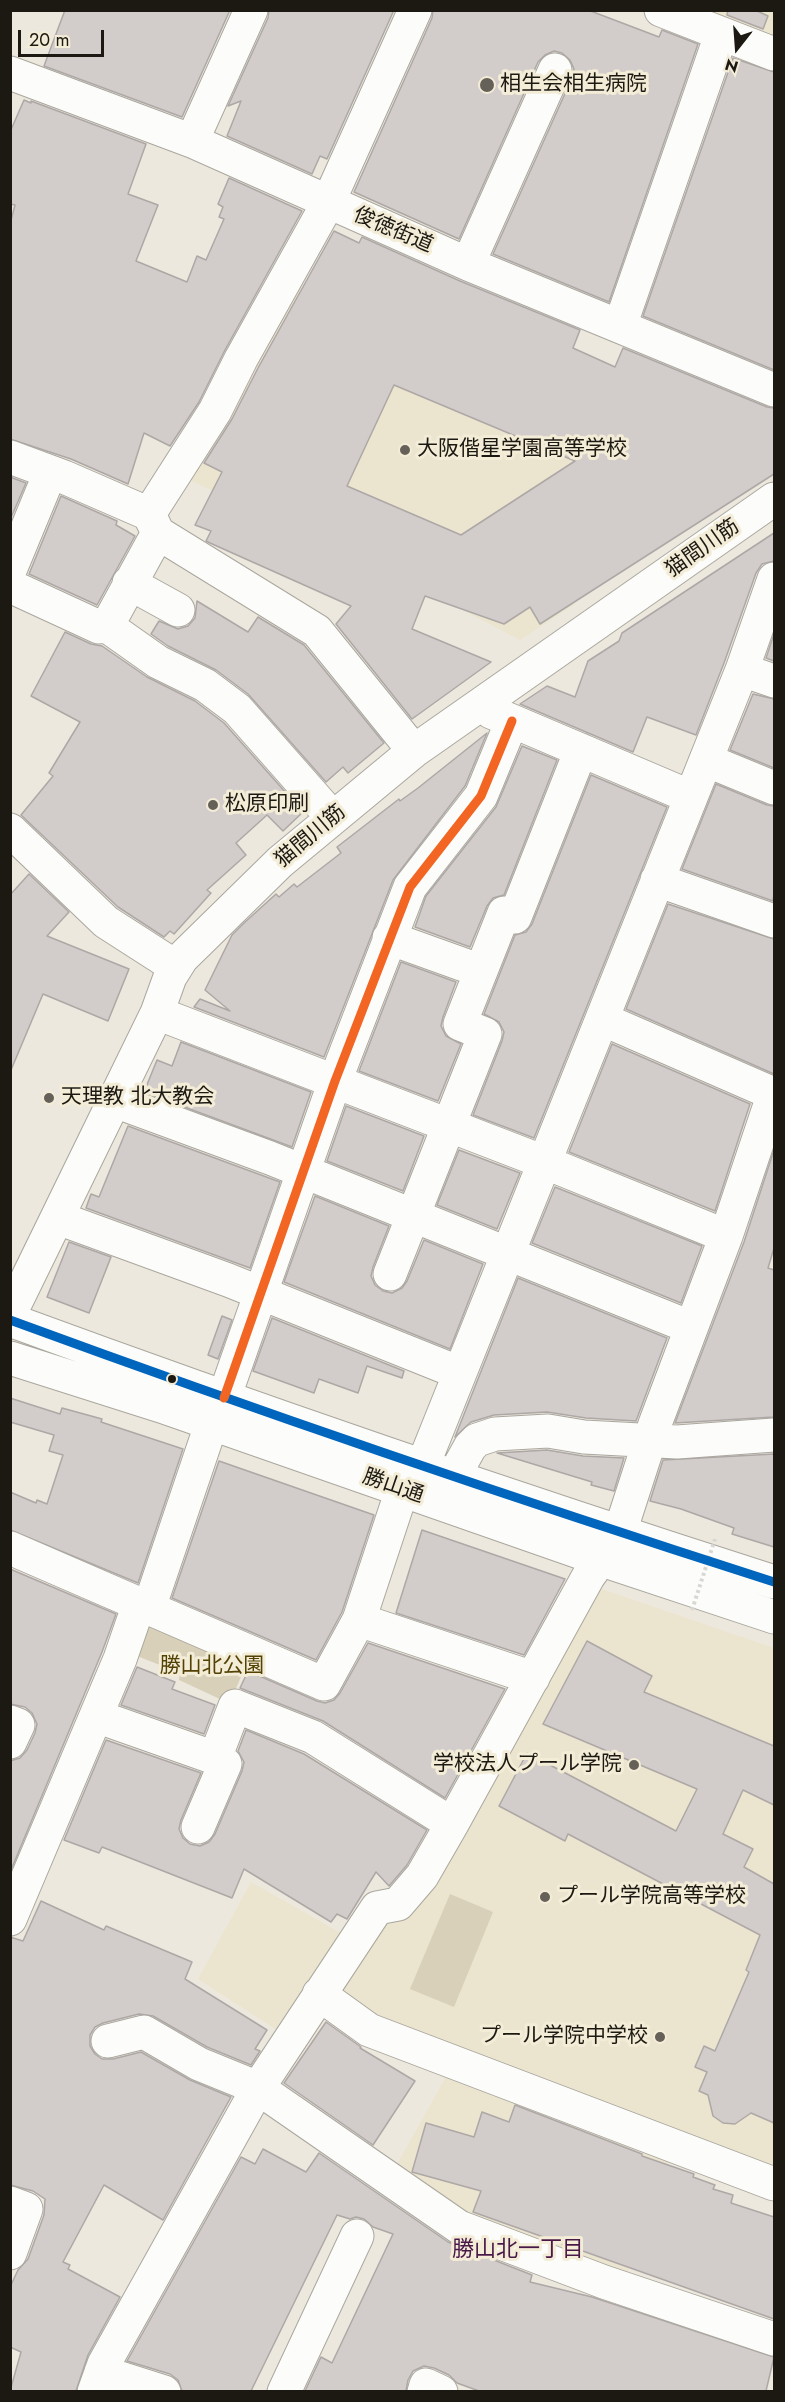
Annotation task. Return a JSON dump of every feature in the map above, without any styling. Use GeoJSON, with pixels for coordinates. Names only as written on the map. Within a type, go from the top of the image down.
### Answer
{"type":"FeatureCollection","features":[{"type":"Feature","properties":{"kind":"street"},"geometry":{"type":"LineString","coordinates":[[192,141],[251,10]]}},
{"type":"Feature","properties":{"kind":"street"},"geometry":{"type":"LineString","coordinates":[[107,626],[129,583],[154,523],[216,411],[241,359],[328,203],[415,10]]}},
{"type":"Feature","properties":{"kind":"street"},"geometry":{"type":"LineString","coordinates":[[661,10],[774,54]]}},
{"type":"Feature","properties":{"kind":"street"},"geometry":{"type":"LineString","coordinates":[[620,326],[721,35]]}},
{"type":"Feature","properties":{"kind":"street"},"geometry":{"type":"LineString","coordinates":[[468,264],[555,70]]}},
{"type":"Feature","properties":{"kind":"street","name":"俊徳街道"},"geometry":{"type":"LineString","coordinates":[[10,74],[192,141],[468,264],[774,390]]}},
{"type":"Feature","properties":{"kind":"street"},"geometry":{"type":"LineString","coordinates":[[10,457],[106,494],[154,523],[317,631],[414,751]]}},
{"type":"Feature","properties":{"kind":"street"},"geometry":{"type":"LineString","coordinates":[[50,473],[11,570],[99,627],[107,626],[158,662],[205,685],[237,709],[333,818]]}},
{"type":"Feature","properties":{"kind":"street","name":"猫間川筋"},"geometry":{"type":"LineString","coordinates":[[10,1314],[157,1013],[170,977],[182,958],[280,862],[414,751],[774,499]]}},
{"type":"Feature","properties":{"kind":"street"},"geometry":{"type":"LineString","coordinates":[[423,1465],[742,670],[774,579]]}},
{"type":"Feature","properties":{"kind":"street"},"geometry":{"type":"LineString","coordinates":[[129,583],[178,610]]}},
{"type":"Feature","properties":{"kind":"street"},"geometry":{"type":"LineString","coordinates":[[742,670],[774,681]]}},
{"type":"Feature","properties":{"kind":"street"},"geometry":{"type":"LineString","coordinates":[[478,707],[691,797]]}},
{"type":"Feature","properties":{"kind":"street"},"geometry":{"type":"LineString","coordinates":[[13,1907],[144,1606],[262,1294],[335,1081],[410,887],[481,796],[512,721]]}},
{"type":"Feature","properties":{"kind":"street"},"geometry":{"type":"LineString","coordinates":[[390,1274],[485,1034],[460,1024],[504,913],[515,917],[580,750]]}},
{"type":"Feature","properties":{"kind":"street"},"geometry":{"type":"LineString","coordinates":[[706,760],[774,788]]}},
{"type":"Feature","properties":{"kind":"street"},"geometry":{"type":"LineString","coordinates":[[10,830],[106,922],[176,967]]}},
{"type":"Feature","properties":{"kind":"street"},"geometry":{"type":"LineString","coordinates":[[657,880],[774,921]]}},
{"type":"Feature","properties":{"kind":"street"},"geometry":{"type":"LineString","coordinates":[[389,938],[481,971]]}},
{"type":"Feature","properties":{"kind":"street"},"geometry":{"type":"LineString","coordinates":[[157,1013],[544,1162],[726,1236]]}},
{"type":"Feature","properties":{"kind":"street"},"geometry":{"type":"LineString","coordinates":[[164,2391],[98,2382],[258,2088],[377,1908],[398,1904],[422,1876],[599,1559],[620,1532],[690,1327],[726,1236],[774,1093],[602,1019]]}},
{"type":"Feature","properties":{"kind":"street"},"geometry":{"type":"LineString","coordinates":[[115,1101],[414,1215],[690,1327]]}},
{"type":"Feature","properties":{"kind":"street"},"geometry":{"type":"LineString","coordinates":[[58,1218],[262,1294],[460,1373]]}},
{"type":"Feature","properties":{"kind":"street","name":"勝山通"},"geometry":{"type":"LineString","coordinates":[[10,1320],[402,1490],[774,1617]]}},
{"type":"Feature","properties":{"kind":"street","name":"勝山通"},"geometry":{"type":"LineString","coordinates":[[10,1358],[423,1465],[774,1582]]}},
{"type":"Feature","properties":{"kind":"street"},"geometry":{"type":"LineString","coordinates":[[454,1476],[470,1447],[477,1440],[495,1434],[548,1431],[584,1437],[650,1442],[700,1441],[774,1435]]}},
{"type":"Feature","properties":{"kind":"street"},"geometry":{"type":"LineString","coordinates":[[10,1548],[324,1684],[358,1620],[402,1490]]}},
{"type":"Feature","properties":{"kind":"street"},"geometry":{"type":"LineString","coordinates":[[358,1620],[533,1678]]}},
{"type":"Feature","properties":{"kind":"street"},"geometry":{"type":"LineString","coordinates":[[215,1758],[235,1706],[313,1737],[452,1824]]}},
{"type":"Feature","properties":{"kind":"street"},"geometry":{"type":"LineString","coordinates":[[96,1716],[215,1758],[225,1764],[198,1827]]}},
{"type":"Feature","properties":{"kind":"street"},"geometry":{"type":"LineString","coordinates":[[10,1722],[18,1725],[10,1742]]}},
{"type":"Feature","properties":{"kind":"street"},"geometry":{"type":"LineString","coordinates":[[319,1994],[369,2030],[774,2184]]}},
{"type":"Feature","properties":{"kind":"street"},"geometry":{"type":"LineString","coordinates":[[108,2042],[144,2032],[200,2064],[258,2088],[459,2227],[604,2282],[774,2339]]}},
{"type":"Feature","properties":{"kind":"street"},"geometry":{"type":"LineString","coordinates":[[10,2203],[26,2209],[10,2253]]}},
{"type":"Feature","properties":{"kind":"street"},"geometry":{"type":"LineString","coordinates":[[284,2391],[357,2236]]}},
{"type":"Feature","properties":{"kind":"street"},"geometry":{"type":"LineString","coordinates":[[424,2391],[426,2385],[441,2391]]}},
{"type":"Feature","properties":{"kind":"path"},"geometry":{"type":"LineString","coordinates":[[692,1610],[715,1539]]}},
{"type":"Feature","properties":{"kind":"shaded area"},"geometry":{"type":"Polygon","coordinates":[[[689,11],[774,11],[774,45],[689,11]]]}},
{"type":"Feature","properties":{"kind":"shaded area","name":"大阪偕星学園高等学校"},"geometry":{"type":"Polygon","coordinates":[[[300,288],[588,421],[552,567],[575,604],[520,640],[377,565],[187,479],[300,288]]]}},
{"type":"Feature","properties":{"kind":"shaded area","name":"学校法人プール学院"},"geometry":{"type":"Polygon","coordinates":[[[593,1586],[774,1648],[774,2176],[341,2001],[336,1983],[593,1586]]]}},
{"type":"Feature","properties":{"kind":"shaded area"},"geometry":{"type":"Polygon","coordinates":[[[251,1882],[346,1936],[283,2034],[198,1979],[251,1882]]]}},
{"type":"Feature","properties":{"kind":"shaded area"},"geometry":{"type":"Polygon","coordinates":[[[451,2068],[672,2154],[624,2282],[460,2221],[392,2173],[451,2068]]]}},
{"type":"Feature","properties":{"kind":"green space","name":"勝山北公園"},"geometry":{"type":"Polygon","coordinates":[[[150,1610],[250,1656],[234,1693],[222,1700],[179,1680],[180,1673],[132,1654],[150,1610]]]}},
{"type":"Feature","properties":{"kind":"green space"},"geometry":{"type":"Polygon","coordinates":[[[450,1894],[493,1912],[454,2007],[410,1989],[450,1894]]]}},
{"type":"Feature","properties":{"kind":"building"},"geometry":{"type":"Polygon","coordinates":[[[65,10],[230,10],[182,117],[44,66],[65,10]]]}},
{"type":"Feature","properties":{"kind":"building"},"geometry":{"type":"Polygon","coordinates":[[[269,10],[394,10],[327,159],[320,156],[312,174],[227,136],[241,101],[228,106],[268,18],[269,10]]]}},
{"type":"Feature","properties":{"kind":"building"},"geometry":{"type":"Polygon","coordinates":[[[433,10],[588,10],[659,37],[662,30],[698,44],[609,302],[493,254],[572,78],[574,69],[570,60],[562,53],[554,51],[545,55],[538,62],[459,239],[354,192],[432,18],[433,10]]]}},
{"type":"Feature","properties":{"kind":"building"},"geometry":{"type":"Polygon","coordinates":[[[728,10],[755,10],[768,16],[763,29],[727,15],[728,10]]]}},
{"type":"Feature","properties":{"kind":"building"},"geometry":{"type":"Polygon","coordinates":[[[733,58],[774,72],[774,370],[643,316],[733,58]]]}},
{"type":"Feature","properties":{"kind":"building"},"geometry":{"type":"Polygon","coordinates":[[[24,100],[146,144],[128,194],[158,205],[136,261],[187,282],[197,256],[206,260],[224,219],[219,217],[223,207],[218,204],[229,178],[302,211],[199,402],[170,446],[144,433],[128,484],[71,459],[10,439],[10,224],[15,205],[10,204],[10,132],[24,100]]]}},
{"type":"Feature","properties":{"kind":"building"},"geometry":{"type":"Polygon","coordinates":[[[334,231],[359,243],[362,237],[460,281],[580,330],[573,348],[615,367],[623,348],[774,408],[774,474],[540,624],[530,607],[504,624],[425,596],[412,629],[491,662],[412,719],[336,624],[351,606],[206,541],[211,531],[195,525],[222,472],[204,463],[232,419],[334,231]],[[394,385],[347,486],[461,535],[575,461],[394,385]]]}},
{"type":"Feature","properties":{"kind":"building"},"geometry":{"type":"Polygon","coordinates":[[[10,477],[26,483],[10,520],[10,477]]]}},
{"type":"Feature","properties":{"kind":"building"},"geometry":{"type":"Polygon","coordinates":[[[61,496],[117,521],[116,525],[135,536],[97,605],[29,574],[61,496]]]}},
{"type":"Feature","properties":{"kind":"building"},"geometry":{"type":"Polygon","coordinates":[[[774,533],[774,561],[762,564],[756,573],[696,735],[647,717],[633,752],[520,704],[547,686],[575,697],[588,661],[619,641],[622,633],[774,533]]]}},
{"type":"Feature","properties":{"kind":"building"},"geometry":{"type":"Polygon","coordinates":[[[197,601],[248,632],[258,617],[304,645],[384,743],[348,773],[343,767],[326,782],[248,694],[216,670],[168,646],[151,634],[159,621],[178,629],[188,626],[195,618],[197,601]]]}},
{"type":"Feature","properties":{"kind":"building"},"geometry":{"type":"Polygon","coordinates":[[[65,632],[91,644],[102,646],[147,677],[195,701],[224,723],[303,812],[283,831],[267,815],[236,843],[246,855],[207,890],[211,893],[174,934],[170,931],[164,937],[118,907],[21,815],[53,776],[49,773],[80,722],[31,696],[65,632]]]}},
{"type":"Feature","properties":{"kind":"building"},"geometry":{"type":"Polygon","coordinates":[[[774,634],[774,661],[766,658],[774,634]]]}},
{"type":"Feature","properties":{"kind":"building"},"geometry":{"type":"Polygon","coordinates":[[[753,694],[774,699],[774,768],[730,750],[753,694]]]}},
{"type":"Feature","properties":{"kind":"building"},"geometry":{"type":"Polygon","coordinates":[[[487,733],[465,786],[393,880],[324,1057],[194,1007],[200,999],[230,1011],[205,990],[232,935],[276,894],[279,897],[294,884],[297,887],[341,853],[337,847],[399,799],[400,801],[418,788],[487,733]]]}},
{"type":"Feature","properties":{"kind":"building"},"geometry":{"type":"Polygon","coordinates":[[[522,746],[557,760],[504,895],[493,898],[487,906],[470,947],[415,927],[426,896],[496,807],[522,746]]]}},
{"type":"Feature","properties":{"kind":"building"},"geometry":{"type":"Polygon","coordinates":[[[591,775],[667,807],[534,1138],[473,1115],[504,1032],[499,1022],[484,1014],[515,935],[526,932],[532,924],[591,775]]]}},
{"type":"Feature","properties":{"kind":"building"},"geometry":{"type":"Polygon","coordinates":[[[716,784],[774,806],[773,901],[682,869],[716,784]]]}},
{"type":"Feature","properties":{"kind":"building"},"geometry":{"type":"Polygon","coordinates":[[[29,874],[69,912],[47,936],[129,969],[108,1021],[43,994],[11,1070],[10,895],[29,874]]]}},
{"type":"Feature","properties":{"kind":"building"},"geometry":{"type":"Polygon","coordinates":[[[668,904],[774,939],[774,1074],[626,1009],[668,904]]]}},
{"type":"Feature","properties":{"kind":"building"},"geometry":{"type":"Polygon","coordinates":[[[401,962],[456,982],[441,1026],[446,1036],[461,1044],[438,1101],[359,1071],[401,962]]]}},
{"type":"Feature","properties":{"kind":"building"},"geometry":{"type":"Polygon","coordinates":[[[181,1042],[311,1092],[292,1147],[144,1092],[157,1060],[172,1066],[181,1042]]]}},
{"type":"Feature","properties":{"kind":"building"},"geometry":{"type":"Polygon","coordinates":[[[612,1044],[750,1104],[715,1211],[569,1152],[612,1044]]]}},
{"type":"Feature","properties":{"kind":"building"},"geometry":{"type":"Polygon","coordinates":[[[346,1106],[424,1136],[403,1191],[327,1161],[346,1106]]]}},
{"type":"Feature","properties":{"kind":"building"},"geometry":{"type":"Polygon","coordinates":[[[128,1126],[280,1182],[250,1268],[86,1208],[91,1194],[99,1197],[128,1126]]]}},
{"type":"Feature","properties":{"kind":"building"},"geometry":{"type":"Polygon","coordinates":[[[459,1150],[520,1173],[497,1229],[437,1205],[459,1150]]]}},
{"type":"Feature","properties":{"kind":"building"},"geometry":{"type":"Polygon","coordinates":[[[774,1150],[774,1248],[768,1268],[774,1270],[774,1417],[675,1423],[744,1242],[774,1150]]]}},
{"type":"Feature","properties":{"kind":"building"},"geometry":{"type":"Polygon","coordinates":[[[555,1187],[702,1246],[681,1303],[532,1243],[555,1187]]]}},
{"type":"Feature","properties":{"kind":"building"},"geometry":{"type":"Polygon","coordinates":[[[315,1196],[389,1226],[371,1276],[375,1285],[383,1291],[392,1293],[402,1288],[424,1240],[483,1264],[450,1349],[284,1282],[315,1196]]]}},
{"type":"Feature","properties":{"kind":"building"},"geometry":{"type":"Polygon","coordinates":[[[69,1242],[111,1257],[89,1313],[47,1297],[69,1242]]]}},
{"type":"Feature","properties":{"kind":"building"},"geometry":{"type":"Polygon","coordinates":[[[518,1278],[667,1338],[636,1421],[586,1418],[547,1412],[494,1415],[471,1422],[455,1437],[518,1278]]]}},
{"type":"Feature","properties":{"kind":"building"},"geometry":{"type":"Polygon","coordinates":[[[222,1316],[232,1320],[218,1359],[208,1355],[222,1316]]]}},
{"type":"Feature","properties":{"kind":"building"},"geometry":{"type":"Polygon","coordinates":[[[272,1318],[404,1371],[402,1378],[367,1366],[358,1393],[319,1379],[314,1393],[253,1371],[272,1318]]]}},
{"type":"Feature","properties":{"kind":"building"},"geometry":{"type":"Polygon","coordinates":[[[10,1398],[60,1414],[62,1408],[102,1419],[101,1422],[183,1449],[138,1583],[10,1530],[10,1492],[36,1503],[37,1500],[47,1504],[63,1455],[49,1451],[54,1435],[10,1422],[10,1398]]]}},
{"type":"Feature","properties":{"kind":"building"},"geometry":{"type":"Polygon","coordinates":[[[547,1450],[583,1456],[624,1458],[614,1491],[497,1453],[547,1450]]]}},
{"type":"Feature","properties":{"kind":"building"},"geometry":{"type":"Polygon","coordinates":[[[774,1454],[774,1547],[732,1534],[734,1528],[681,1509],[650,1501],[663,1460],[774,1454]]]}},
{"type":"Feature","properties":{"kind":"building"},"geometry":{"type":"Polygon","coordinates":[[[219,1461],[374,1515],[342,1612],[316,1660],[172,1598],[219,1461]]]}},
{"type":"Feature","properties":{"kind":"building"},"geometry":{"type":"Polygon","coordinates":[[[422,1530],[565,1579],[524,1655],[396,1613],[422,1530]]]}},
{"type":"Feature","properties":{"kind":"building"},"geometry":{"type":"Polygon","coordinates":[[[10,1569],[116,1614],[11,1870],[10,1761],[20,1758],[27,1750],[37,1724],[32,1713],[25,1707],[10,1704],[10,1569]]]}},
{"type":"Feature","properties":{"kind":"building"},"geometry":{"type":"Polygon","coordinates":[[[587,1641],[652,1676],[644,1692],[774,1746],[774,1805],[743,1790],[723,1834],[753,1849],[744,1867],[774,1884],[774,2123],[751,2113],[735,2124],[723,2123],[713,2116],[708,2095],[699,2091],[707,2072],[695,2067],[704,2046],[715,2051],[749,1972],[746,1970],[760,1935],[568,1834],[565,1841],[499,1806],[527,1753],[676,1831],[697,1789],[543,1724],[587,1641]]]}},
{"type":"Feature","properties":{"kind":"building"},"geometry":{"type":"Polygon","coordinates":[[[368,1643],[505,1689],[445,1798],[323,1721],[240,1688],[248,1671],[317,1701],[325,1703],[334,1700],[368,1643]]]}},
{"type":"Feature","properties":{"kind":"building"},"geometry":{"type":"Polygon","coordinates":[[[137,1667],[175,1682],[172,1689],[215,1705],[204,1734],[121,1705],[137,1667]]]}},
{"type":"Feature","properties":{"kind":"building"},"geometry":{"type":"Polygon","coordinates":[[[246,1730],[304,1754],[427,1830],[407,1865],[389,1886],[376,1872],[347,1919],[337,1914],[331,1922],[244,1869],[232,1898],[102,1847],[99,1853],[64,1840],[106,1740],[201,1773],[179,1829],[183,1838],[190,1844],[200,1846],[209,1842],[215,1834],[242,1771],[244,1762],[238,1751],[246,1730]]]}},
{"type":"Feature","properties":{"kind":"building"},"geometry":{"type":"Polygon","coordinates":[[[41,1901],[104,1930],[106,1926],[192,1962],[185,1979],[267,2030],[255,2049],[260,2051],[251,2065],[207,2047],[153,2016],[139,2014],[103,2023],[95,2027],[90,2035],[90,2046],[102,2059],[113,2059],[141,2052],[190,2080],[231,2097],[163,2220],[104,2185],[63,2262],[70,2265],[68,2269],[120,2297],[88,2355],[76,2391],[10,2391],[21,2352],[10,2347],[10,2287],[18,2270],[28,2259],[44,2215],[45,2199],[33,2191],[10,2185],[10,1937],[23,1941],[41,1901]]]}},
{"type":"Feature","properties":{"kind":"building"},"geometry":{"type":"Polygon","coordinates":[[[326,2022],[360,2048],[415,2081],[373,2145],[284,2083],[326,2022]]]}},
{"type":"Feature","properties":{"kind":"building"},"geometry":{"type":"Polygon","coordinates":[[[515,2105],[642,2154],[642,2156],[694,2174],[693,2177],[715,2185],[713,2189],[733,2195],[731,2203],[774,2217],[774,2319],[473,2212],[481,2191],[412,2172],[426,2123],[474,2137],[482,2112],[509,2122],[515,2105]]]}},
{"type":"Feature","properties":{"kind":"building"},"geometry":{"type":"Polygon","coordinates":[[[263,2149],[306,2172],[319,2153],[448,2242],[532,2275],[530,2282],[592,2297],[774,2357],[766,2391],[479,2391],[457,2383],[449,2375],[434,2368],[424,2366],[413,2371],[406,2391],[305,2391],[321,2357],[332,2363],[393,2234],[373,2227],[364,2219],[356,2217],[350,2219],[337,2215],[251,2391],[182,2391],[178,2380],[170,2374],[127,2361],[241,2157],[255,2164],[263,2149]]]}},
{"type":"Feature","properties":{"kind":"transit line"},"geometry":{"type":"LineString","coordinates":[[224,1398],[335,1081],[410,887],[481,796],[512,721]]}},
{"type":"Feature","properties":{"kind":"transit line"},"geometry":{"type":"LineString","coordinates":[[10,1320],[391,1455],[774,1582]]}},
{"type":"Feature","properties":{"kind":"place","name":"相生会相生病院"},"geometry":{"type":"Point","coordinates":[487,85]}},
{"type":"Feature","properties":{"kind":"place","name":"大阪偕星学園高等学校"},"geometry":{"type":"Point","coordinates":[405,450]}},
{"type":"Feature","properties":{"kind":"place","name":"松原印刷"},"geometry":{"type":"Point","coordinates":[213,805]}},
{"type":"Feature","properties":{"kind":"place","name":"天理教 北大教会"},"geometry":{"type":"Point","coordinates":[49,1098]}},
{"type":"Feature","properties":{"kind":"place","name":"学校法人プール学院"},"geometry":{"type":"Point","coordinates":[634,1765]}},
{"type":"Feature","properties":{"kind":"place","name":"プール学院高等学校"},"geometry":{"type":"Point","coordinates":[545,1897]}},
{"type":"Feature","properties":{"kind":"place","name":"プール学院中学校"},"geometry":{"type":"Point","coordinates":[660,2037]}},
{"type":"Feature","properties":{"kind":"district","name":"勝山北一丁目"},"geometry":{"type":"Point","coordinates":[518,2251]}}]}
